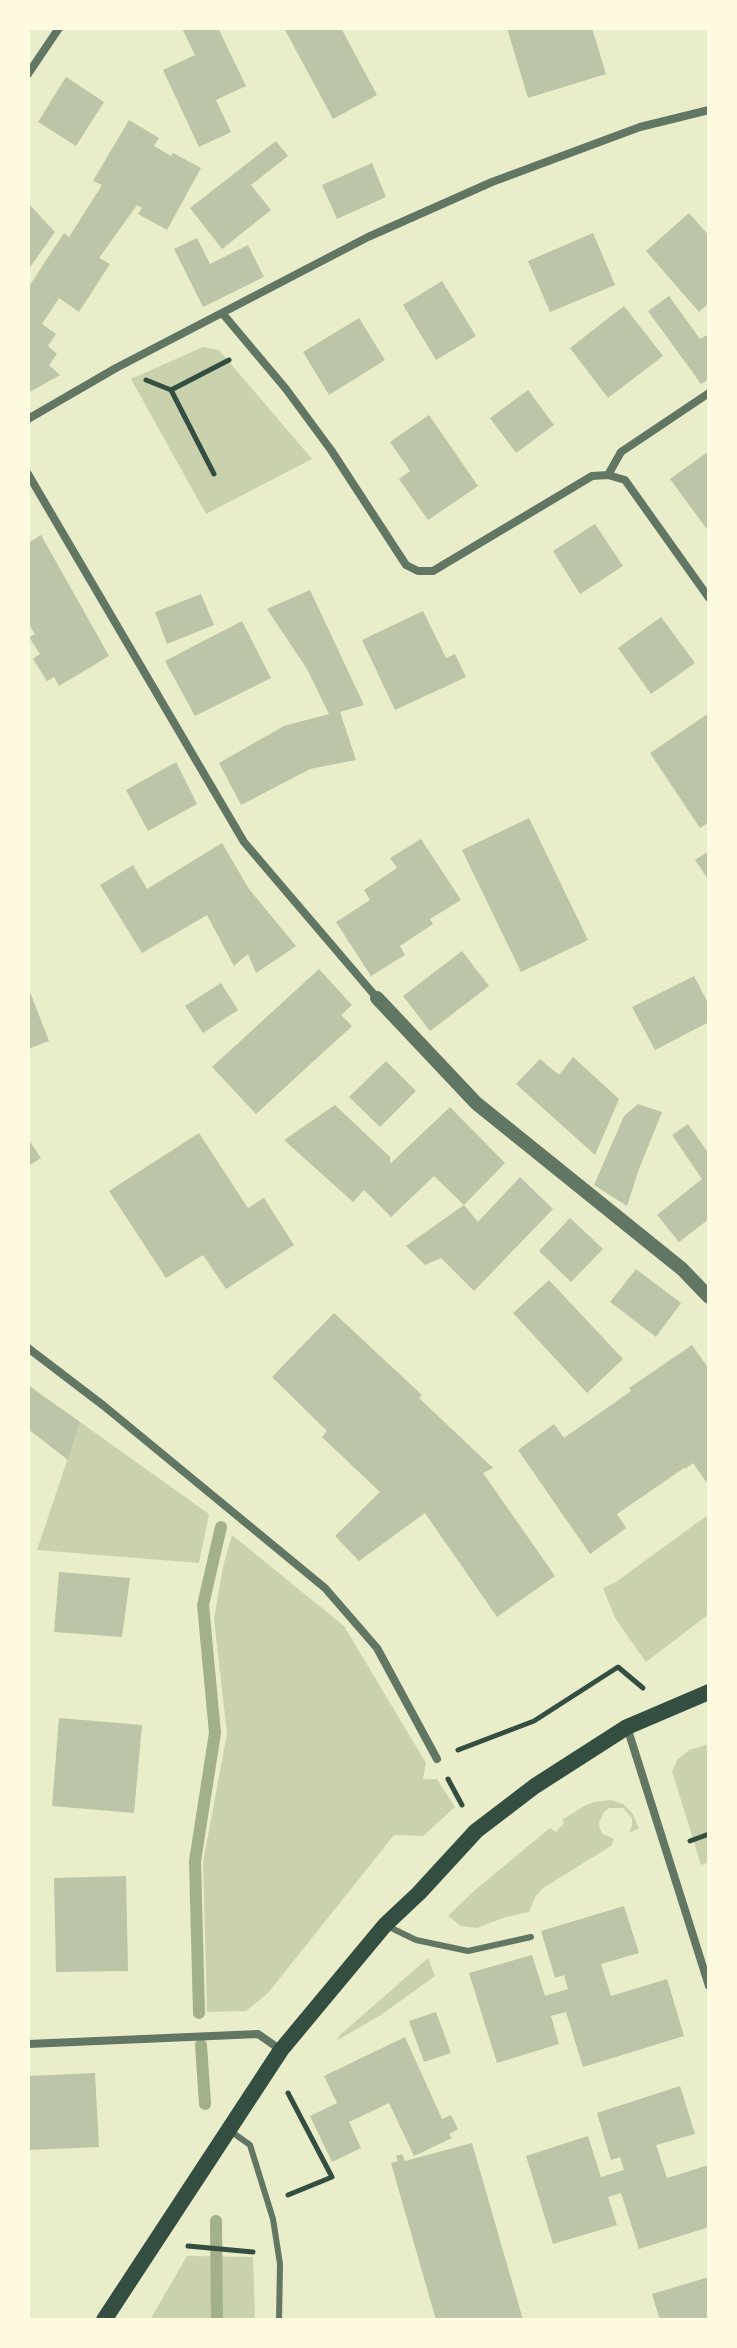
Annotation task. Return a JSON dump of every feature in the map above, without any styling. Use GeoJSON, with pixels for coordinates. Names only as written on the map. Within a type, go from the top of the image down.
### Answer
{"type":"FeatureCollection","features":[{"type":"Feature","properties":{"kind":"main road"},"geometry":{"type":"LineString","coordinates":[[104,2320],[277,2057],[385,1925],[476,1831],[535,1786],[627,1727],[709,1692]]}},
{"type":"Feature","properties":{"kind":"street"},"geometry":{"type":"LineString","coordinates":[[28,74],[59,28]]}},
{"type":"Feature","properties":{"kind":"street"},"geometry":{"type":"LineString","coordinates":[[28,419],[116,368],[368,237],[492,182],[640,127],[709,110]]}},
{"type":"Feature","properties":{"kind":"street"},"geometry":{"type":"LineString","coordinates":[[223,314],[286,389],[331,450],[406,565],[418,571],[433,571],[592,476],[608,475],[625,480],[709,598]]}},
{"type":"Feature","properties":{"kind":"street"},"geometry":{"type":"LineString","coordinates":[[608,475],[621,452],[709,393]]}},
{"type":"Feature","properties":{"kind":"street"},"geometry":{"type":"LineString","coordinates":[[28,474],[244,842],[377,998],[476,1103],[682,1269],[709,1297]]}},
{"type":"Feature","properties":{"kind":"street"},"geometry":{"type":"LineString","coordinates":[[28,1348],[104,1406],[325,1588],[377,1648],[437,1759]]}},
{"type":"Feature","properties":{"kind":"street"},"geometry":{"type":"LineString","coordinates":[[627,1727],[709,1986]]}},
{"type":"Feature","properties":{"kind":"street"},"geometry":{"type":"LineString","coordinates":[[28,2044],[258,2034],[277,2057]]}},
{"type":"Feature","properties":{"kind":"lane"},"geometry":{"type":"LineString","coordinates":[[385,1925],[416,1940],[468,1951],[531,1937]]}},
{"type":"Feature","properties":{"kind":"lane"},"geometry":{"type":"LineString","coordinates":[[229,2130],[250,2145],[268,2204],[280,2264],[279,2320]]}},
{"type":"Feature","properties":{"kind":"path"},"geometry":{"type":"LineString","coordinates":[[214,474],[171,390],[251,348]]}},
{"type":"Feature","properties":{"kind":"path"},"geometry":{"type":"LineString","coordinates":[[476,1831],[437,1759],[534,1721],[618,1667],[668,1709]]}},
{"type":"Feature","properties":{"kind":"path"},"geometry":{"type":"LineString","coordinates":[[268,2204],[332,2177],[277,2057]]}},
{"type":"Feature","properties":{"kind":"path"},"geometry":{"type":"LineString","coordinates":[[206,2248],[236,2251]]}},
{"type":"Feature","properties":{"kind":"green space"},"geometry":{"type":"Polygon","coordinates":[[[203,347],[219,350],[312,459],[206,514],[131,379],[203,347]]]}},
{"type":"Feature","properties":{"kind":"green space"},"geometry":{"type":"Polygon","coordinates":[[[80,1422],[209,1514],[199,1563],[37,1550],[80,1422]]]}},
{"type":"Feature","properties":{"kind":"green space"},"geometry":{"type":"Polygon","coordinates":[[[709,1514],[709,1614],[646,1662],[615,1618],[603,1588],[616,1582],[709,1514]]]}},
{"type":"Feature","properties":{"kind":"green space"},"geometry":{"type":"Polygon","coordinates":[[[232,1535],[344,1626],[426,1763],[423,1779],[437,1779],[455,1807],[423,1836],[394,1835],[268,1993],[246,2011],[207,2012],[203,1862],[227,1734],[214,1619],[232,1535]]]}},
{"type":"Feature","properties":{"kind":"green space"},"geometry":{"type":"Polygon","coordinates":[[[709,1744],[709,1862],[701,1865],[672,1771],[678,1759],[689,1750],[709,1744]]]}},
{"type":"Feature","properties":{"kind":"green space"},"geometry":{"type":"Polygon","coordinates":[[[611,1800],[623,1804],[632,1813],[639,1828],[629,1833],[632,1818],[623,1808],[609,1808],[599,1822],[603,1834],[614,1839],[611,1846],[543,1888],[529,1912],[477,1928],[461,1926],[448,1916],[550,1828],[556,1832],[564,1823],[562,1820],[584,1806],[611,1800]]]}},
{"type":"Feature","properties":{"kind":"green space"},"geometry":{"type":"Polygon","coordinates":[[[428,1958],[435,1976],[381,2015],[336,2041],[340,2035],[428,1958]]]}},
{"type":"Feature","properties":{"kind":"green space"},"geometry":{"type":"Polygon","coordinates":[[[187,2256],[253,2257],[255,2320],[150,2320],[187,2256]]]}},
{"type":"Feature","properties":{"kind":"building"},"geometry":{"type":"Polygon","coordinates":[[[182,28],[218,28],[246,86],[216,100],[231,132],[199,147],[163,70],[195,55],[182,28]]]}},
{"type":"Feature","properties":{"kind":"building"},"geometry":{"type":"Polygon","coordinates":[[[284,28],[341,28],[377,95],[333,119],[284,28]]]}},
{"type":"Feature","properties":{"kind":"building"},"geometry":{"type":"Polygon","coordinates":[[[507,28],[592,28],[606,74],[528,98],[507,28]]]}},
{"type":"Feature","properties":{"kind":"building"},"geometry":{"type":"Polygon","coordinates":[[[66,77],[104,102],[76,146],[38,122],[66,77]]]}},
{"type":"Feature","properties":{"kind":"building"},"geometry":{"type":"Polygon","coordinates":[[[129,120],[159,138],[154,146],[201,168],[167,230],[138,214],[142,208],[137,205],[99,258],[110,264],[79,312],[59,298],[42,324],[56,334],[48,346],[57,354],[49,365],[60,375],[28,393],[28,288],[64,233],[69,237],[102,185],[93,181],[129,120]]]}},
{"type":"Feature","properties":{"kind":"building"},"geometry":{"type":"Polygon","coordinates":[[[276,141],[288,156],[251,185],[271,210],[222,249],[190,208],[276,141]]]}},
{"type":"Feature","properties":{"kind":"building"},"geometry":{"type":"Polygon","coordinates":[[[372,163],[386,197],[337,219],[322,185],[372,163]]]}},
{"type":"Feature","properties":{"kind":"building"},"geometry":{"type":"Polygon","coordinates":[[[28,203],[55,232],[28,270],[28,203]]]}},
{"type":"Feature","properties":{"kind":"building"},"geometry":{"type":"Polygon","coordinates":[[[689,213],[709,236],[709,303],[699,312],[646,251],[689,213]]]}},
{"type":"Feature","properties":{"kind":"building"},"geometry":{"type":"Polygon","coordinates":[[[593,233],[615,285],[550,312],[528,261],[593,233]]]}},
{"type":"Feature","properties":{"kind":"building"},"geometry":{"type":"Polygon","coordinates":[[[197,238],[210,264],[248,245],[264,277],[203,307],[174,249],[197,238]]]}},
{"type":"Feature","properties":{"kind":"building"},"geometry":{"type":"Polygon","coordinates":[[[442,281],[476,336],[436,360],[403,305],[442,281]]]}},
{"type":"Feature","properties":{"kind":"building"},"geometry":{"type":"Polygon","coordinates":[[[669,296],[700,339],[709,334],[709,379],[701,384],[648,311],[669,296]]]}},
{"type":"Feature","properties":{"kind":"building"},"geometry":{"type":"Polygon","coordinates":[[[624,306],[663,356],[608,398],[570,348],[624,306]]]}},
{"type":"Feature","properties":{"kind":"building"},"geometry":{"type":"Polygon","coordinates":[[[359,318],[385,360],[329,395],[303,352],[359,318]]]}},
{"type":"Feature","properties":{"kind":"building"},"geometry":{"type":"Polygon","coordinates":[[[528,390],[554,425],[516,453],[490,418],[528,390]]]}},
{"type":"Feature","properties":{"kind":"building"},"geometry":{"type":"Polygon","coordinates":[[[429,415],[478,486],[428,520],[399,479],[410,471],[390,442],[429,415]]]}},
{"type":"Feature","properties":{"kind":"building"},"geometry":{"type":"Polygon","coordinates":[[[709,451],[709,532],[670,479],[709,451]]]}},
{"type":"Feature","properties":{"kind":"building"},"geometry":{"type":"Polygon","coordinates":[[[595,524],[623,566],[580,594],[553,551],[595,524]]]}},
{"type":"Feature","properties":{"kind":"building"},"geometry":{"type":"Polygon","coordinates":[[[41,535],[109,656],[59,686],[54,677],[47,681],[33,659],[40,654],[29,637],[35,634],[28,627],[28,543],[41,535]]]}},
{"type":"Feature","properties":{"kind":"building"},"geometry":{"type":"Polygon","coordinates":[[[310,590],[364,705],[340,712],[356,760],[310,769],[241,805],[219,763],[284,726],[329,714],[307,669],[267,609],[310,590]]]}},
{"type":"Feature","properties":{"kind":"building"},"geometry":{"type":"Polygon","coordinates":[[[201,594],[214,625],[167,644],[155,612],[201,594]]]}},
{"type":"Feature","properties":{"kind":"building"},"geometry":{"type":"Polygon","coordinates":[[[423,611],[446,658],[455,654],[466,677],[395,710],[362,640],[423,611]]]}},
{"type":"Feature","properties":{"kind":"building"},"geometry":{"type":"Polygon","coordinates":[[[661,617],[695,663],[651,694],[618,648],[661,617]]]}},
{"type":"Feature","properties":{"kind":"building"},"geometry":{"type":"Polygon","coordinates":[[[242,621],[271,678],[195,716],[165,661],[242,621]]]}},
{"type":"Feature","properties":{"kind":"building"},"geometry":{"type":"Polygon","coordinates":[[[709,713],[709,822],[700,828],[650,753],[709,713]]]}},
{"type":"Feature","properties":{"kind":"building"},"geometry":{"type":"Polygon","coordinates":[[[176,762],[197,804],[148,831],[126,790],[176,762]]]}},
{"type":"Feature","properties":{"kind":"building"},"geometry":{"type":"Polygon","coordinates":[[[529,818],[588,940],[521,972],[462,850],[529,818]]]}},
{"type":"Feature","properties":{"kind":"building"},"geometry":{"type":"Polygon","coordinates":[[[421,839],[461,900],[430,919],[433,924],[400,946],[405,955],[371,976],[336,922],[370,900],[364,890],[397,868],[390,858],[421,839]]]}},
{"type":"Feature","properties":{"kind":"building"},"geometry":{"type":"Polygon","coordinates":[[[222,843],[249,889],[296,946],[256,973],[248,954],[234,966],[207,915],[142,953],[100,885],[133,865],[147,889],[222,843]]]}},
{"type":"Feature","properties":{"kind":"building"},"geometry":{"type":"Polygon","coordinates":[[[709,851],[709,877],[707,878],[695,860],[709,851]]]}},
{"type":"Feature","properties":{"kind":"building"},"geometry":{"type":"Polygon","coordinates":[[[462,951],[489,986],[430,1031],[403,996],[462,951]]]}},
{"type":"Feature","properties":{"kind":"building"},"geometry":{"type":"Polygon","coordinates":[[[319,969],[352,1005],[341,1015],[352,1026],[256,1114],[212,1067],[319,969]]]}},
{"type":"Feature","properties":{"kind":"building"},"geometry":{"type":"Polygon","coordinates":[[[694,976],[709,1005],[709,1022],[655,1050],[632,1007],[694,976]]]}},
{"type":"Feature","properties":{"kind":"building"},"geometry":{"type":"Polygon","coordinates":[[[221,983],[238,1010],[203,1033],[185,1006],[221,983]]]}},
{"type":"Feature","properties":{"kind":"building"},"geometry":{"type":"Polygon","coordinates":[[[28,987],[49,1041],[28,1049],[28,987]]]}},
{"type":"Feature","properties":{"kind":"building"},"geometry":{"type":"Polygon","coordinates":[[[573,1057],[619,1099],[595,1155],[516,1084],[540,1059],[559,1075],[573,1057]]]}},
{"type":"Feature","properties":{"kind":"building"},"geometry":{"type":"Polygon","coordinates":[[[386,1061],[416,1091],[380,1127],[349,1097],[386,1061]]]}},
{"type":"Feature","properties":{"kind":"building"},"geometry":{"type":"Polygon","coordinates":[[[638,1104],[662,1112],[627,1206],[594,1185],[624,1116],[638,1104]]]}},
{"type":"Feature","properties":{"kind":"building"},"geometry":{"type":"Polygon","coordinates":[[[335,1105],[390,1157],[390,1164],[450,1107],[505,1163],[464,1205],[434,1176],[391,1217],[364,1190],[353,1202],[284,1140],[335,1105]]]}},
{"type":"Feature","properties":{"kind":"building"},"geometry":{"type":"Polygon","coordinates":[[[688,1124],[709,1154],[709,1219],[679,1242],[657,1215],[702,1179],[672,1135],[688,1124]]]}},
{"type":"Feature","properties":{"kind":"building"},"geometry":{"type":"Polygon","coordinates":[[[199,1133],[248,1208],[264,1198],[294,1245],[226,1289],[203,1255],[166,1278],[109,1191],[199,1133]]]}},
{"type":"Feature","properties":{"kind":"building"},"geometry":{"type":"Polygon","coordinates":[[[28,1139],[41,1158],[28,1166],[28,1139]]]}},
{"type":"Feature","properties":{"kind":"building"},"geometry":{"type":"Polygon","coordinates":[[[520,1177],[553,1209],[474,1291],[441,1258],[425,1265],[406,1246],[464,1205],[478,1222],[520,1177]]]}},
{"type":"Feature","properties":{"kind":"building"},"geometry":{"type":"Polygon","coordinates":[[[570,1218],[603,1249],[571,1282],[539,1251],[570,1218]]]}},
{"type":"Feature","properties":{"kind":"building"},"geometry":{"type":"Polygon","coordinates":[[[636,1269],[681,1303],[656,1337],[610,1302],[636,1269]]]}},
{"type":"Feature","properties":{"kind":"building"},"geometry":{"type":"Polygon","coordinates":[[[549,1280],[623,1359],[587,1393],[513,1313],[549,1280]]]}},
{"type":"Feature","properties":{"kind":"building"},"geometry":{"type":"Polygon","coordinates":[[[334,1313],[422,1395],[419,1398],[493,1468],[483,1473],[555,1576],[497,1617],[425,1513],[359,1561],[335,1536],[380,1492],[322,1437],[327,1431],[272,1377],[334,1313]]]}},
{"type":"Feature","properties":{"kind":"building"},"geometry":{"type":"Polygon","coordinates":[[[692,1345],[709,1369],[709,1486],[693,1463],[684,1468],[617,1514],[626,1528],[590,1554],[518,1450],[554,1424],[564,1438],[692,1345]]]}},
{"type":"Feature","properties":{"kind":"building"},"geometry":{"type":"Polygon","coordinates":[[[28,1385],[80,1422],[68,1460],[28,1429],[28,1385]]]}},
{"type":"Feature","properties":{"kind":"building"},"geometry":{"type":"Polygon","coordinates":[[[59,1572],[130,1578],[122,1637],[54,1632],[59,1572]]]}},
{"type":"Feature","properties":{"kind":"building"},"geometry":{"type":"Polygon","coordinates":[[[59,1718],[142,1725],[134,1813],[52,1806],[59,1718]]]}},
{"type":"Feature","properties":{"kind":"building"},"geometry":{"type":"Polygon","coordinates":[[[126,1876],[128,1971],[56,1972],[54,1878],[126,1876]]]}},
{"type":"Feature","properties":{"kind":"building"},"geometry":{"type":"Polygon","coordinates":[[[624,1906],[639,1953],[601,1964],[611,1996],[667,1979],[684,2036],[583,2067],[566,2012],[551,2016],[559,2044],[497,2063],[469,1973],[532,1955],[545,1996],[568,1989],[564,1975],[555,1978],[541,1931],[624,1906]]]}},
{"type":"Feature","properties":{"kind":"building"},"geometry":{"type":"Polygon","coordinates":[[[436,2012],[451,2053],[424,2062],[409,2021],[436,2012]]]}},
{"type":"Feature","properties":{"kind":"building"},"geometry":{"type":"Polygon","coordinates":[[[405,2037],[442,2119],[451,2115],[458,2129],[449,2134],[452,2138],[414,2156],[389,2103],[349,2122],[361,2148],[332,2162],[310,2116],[337,2103],[324,2076],[405,2037]]]}},
{"type":"Feature","properties":{"kind":"building"},"geometry":{"type":"Polygon","coordinates":[[[95,2073],[99,2147],[28,2150],[28,2076],[95,2073]]]}},
{"type":"Feature","properties":{"kind":"building"},"geometry":{"type":"Polygon","coordinates":[[[680,2086],[695,2134],[656,2145],[667,2178],[709,2165],[709,2227],[639,2249],[621,2193],[608,2197],[617,2225],[553,2244],[526,2156],[588,2136],[601,2177],[624,2170],[620,2157],[611,2160],[597,2113],[680,2086]]]}},
{"type":"Feature","properties":{"kind":"building"},"geometry":{"type":"Polygon","coordinates":[[[472,2143],[523,2320],[436,2320],[391,2163],[398,2161],[396,2156],[402,2154],[405,2161],[472,2143]]]}},
{"type":"Feature","properties":{"kind":"building"},"geometry":{"type":"Polygon","coordinates":[[[709,2277],[709,2320],[660,2320],[652,2294],[709,2277]]]}},
{"type":"Feature","properties":{"kind":"waterway"},"geometry":{"type":"LineString","coordinates":[[199,2013],[195,1861],[215,1733],[203,1605],[221,1527]]}},
{"type":"Feature","properties":{"kind":"waterway"},"geometry":{"type":"LineString","coordinates":[[201,2045],[205,2104]]}},
{"type":"Feature","properties":{"kind":"waterway"},"geometry":{"type":"LineString","coordinates":[[216,2221],[217,2320]]}}]}
